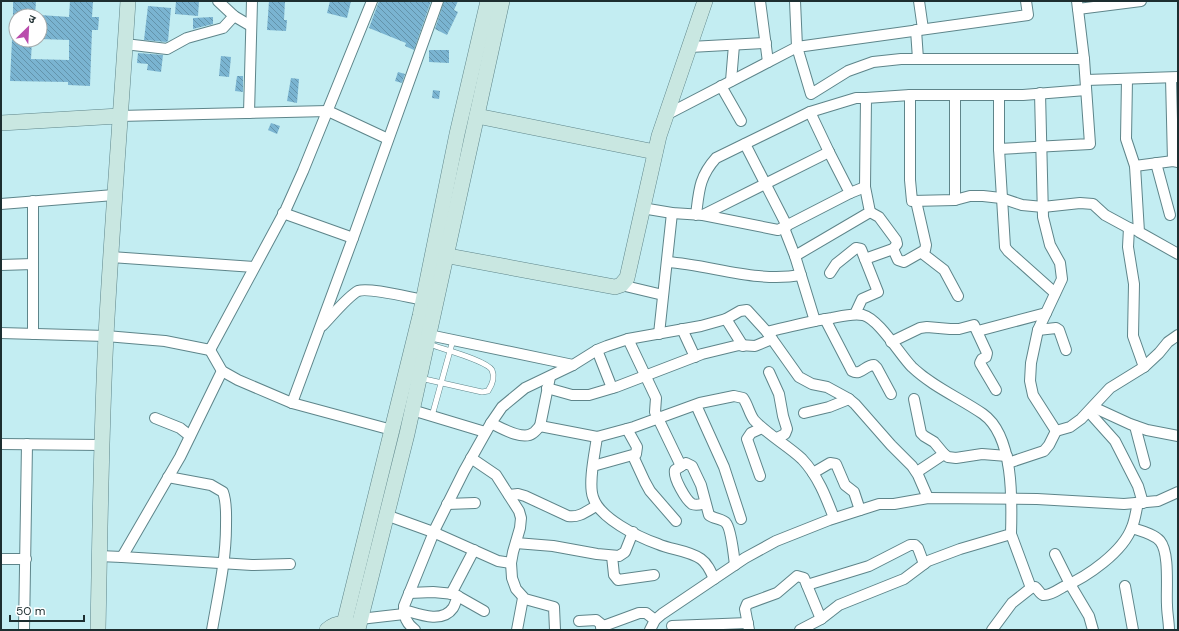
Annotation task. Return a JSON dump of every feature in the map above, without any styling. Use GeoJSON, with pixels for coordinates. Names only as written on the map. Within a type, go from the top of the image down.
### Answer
{"type":"FeatureCollection","features":[{"type":"Feature","properties":{"kind":"street"},"geometry":{"type":"LineString","coordinates":[[98,630],[106,336],[119,116],[128,1]]}},
{"type":"Feature","properties":{"kind":"street"},"geometry":{"type":"LineString","coordinates":[[218,1],[234,16],[252,26]]}},
{"type":"Feature","properties":{"kind":"street"},"geometry":{"type":"LineString","coordinates":[[248,113],[252,1]]}},
{"type":"Feature","properties":{"kind":"street"},"geometry":{"type":"LineString","coordinates":[[210,350],[283,213],[303,171],[372,1]]}},
{"type":"Feature","properties":{"kind":"street"},"geometry":{"type":"LineString","coordinates":[[292,403],[438,1]]}},
{"type":"Feature","properties":{"kind":"street"},"geometry":{"type":"LineString","coordinates":[[355,626],[386,515],[420,378],[428,339],[458,134],[488,1]]}},
{"type":"Feature","properties":{"kind":"street"},"geometry":{"type":"LineString","coordinates":[[355,626],[392,430],[424,300],[440,254],[477,116],[502,1]]}},
{"type":"Feature","properties":{"kind":"street"},"geometry":{"type":"LineString","coordinates":[[621,285],[627,278],[655,152],[705,1]]}},
{"type":"Feature","properties":{"kind":"street"},"geometry":{"type":"LineString","coordinates":[[760,1],[768,62]]}},
{"type":"Feature","properties":{"kind":"street"},"geometry":{"type":"LineString","coordinates":[[795,1],[797,47],[811,94],[814,111],[829,152],[850,193]]}},
{"type":"Feature","properties":{"kind":"street"},"geometry":{"type":"LineString","coordinates":[[918,59],[920,30],[919,1]]}},
{"type":"Feature","properties":{"kind":"street"},"geometry":{"type":"LineString","coordinates":[[666,115],[797,47],[1028,15],[1026,1]]}},
{"type":"Feature","properties":{"kind":"street"},"geometry":{"type":"LineString","coordinates":[[999,149],[1090,144],[1084,59],[1078,5],[1141,1]]}},
{"type":"Feature","properties":{"kind":"street"},"geometry":{"type":"LineString","coordinates":[[125,44],[166,49],[186,38],[223,28],[234,16]]}},
{"type":"Feature","properties":{"kind":"street"},"geometry":{"type":"LineString","coordinates":[[690,46],[766,44]]}},
{"type":"Feature","properties":{"kind":"street"},"geometry":{"type":"LineString","coordinates":[[731,81],[734,45]]}},
{"type":"Feature","properties":{"kind":"street"},"geometry":{"type":"LineString","coordinates":[[811,94],[848,71],[873,62],[901,59],[1084,59]]}},
{"type":"Feature","properties":{"kind":"street"},"geometry":{"type":"LineString","coordinates":[[699,215],[701,181],[708,167],[716,158],[814,111],[856,98],[910,95],[998,95],[1040,93],[1127,79],[1175,77],[1175,161],[1135,166]]}},
{"type":"Feature","properties":{"kind":"street"},"geometry":{"type":"LineString","coordinates":[[1127,79],[1126,139],[1135,166],[1139,232]]}},
{"type":"Feature","properties":{"kind":"street"},"geometry":{"type":"LineString","coordinates":[[722,86],[741,121]]}},
{"type":"Feature","properties":{"kind":"street"},"geometry":{"type":"LineString","coordinates":[[1040,93],[1043,217],[1050,244],[1060,263],[1062,279],[1038,330],[1031,363],[1030,381],[1033,395],[1056,431]]}},
{"type":"Feature","properties":{"kind":"street"},"geometry":{"type":"LineString","coordinates":[[910,95],[910,180],[912,202],[955,200],[970,196],[1001,198],[1022,205],[1042,207],[1080,203],[1093,204],[1105,215],[1178,254]]}},
{"type":"Feature","properties":{"kind":"street"},"geometry":{"type":"LineString","coordinates":[[955,95],[955,200]]}},
{"type":"Feature","properties":{"kind":"street"},"geometry":{"type":"LineString","coordinates":[[998,95],[1001,198],[1005,247],[1055,293]]}},
{"type":"Feature","properties":{"kind":"street"},"geometry":{"type":"LineString","coordinates":[[865,259],[893,249],[897,244],[896,240],[879,217],[870,212],[865,187],[866,98]]}},
{"type":"Feature","properties":{"kind":"street"},"geometry":{"type":"LineString","coordinates":[[1,123],[119,116],[328,111],[388,139]]}},
{"type":"Feature","properties":{"kind":"street"},"geometry":{"type":"LineString","coordinates":[[477,116],[655,152]]}},
{"type":"Feature","properties":{"kind":"street"},"geometry":{"type":"LineString","coordinates":[[745,144],[785,227],[815,321]]}},
{"type":"Feature","properties":{"kind":"street"},"geometry":{"type":"LineString","coordinates":[[699,215],[829,152]]}},
{"type":"Feature","properties":{"kind":"street"},"geometry":{"type":"LineString","coordinates":[[1156,163],[1170,215]]}},
{"type":"Feature","properties":{"kind":"street"},"geometry":{"type":"LineString","coordinates":[[642,208],[672,214],[699,215],[778,230],[850,193],[865,187]]}},
{"type":"Feature","properties":{"kind":"street"},"geometry":{"type":"LineString","coordinates":[[1,204],[114,195]]}},
{"type":"Feature","properties":{"kind":"street"},"geometry":{"type":"LineString","coordinates":[[33,201],[33,334]]}},
{"type":"Feature","properties":{"kind":"street"},"geometry":{"type":"LineString","coordinates":[[893,249],[898,260],[904,262],[925,250],[926,245],[916,201]]}},
{"type":"Feature","properties":{"kind":"street"},"geometry":{"type":"LineString","coordinates":[[794,256],[870,212]]}},
{"type":"Feature","properties":{"kind":"street"},"geometry":{"type":"LineString","coordinates":[[283,213],[353,238]]}},
{"type":"Feature","properties":{"kind":"street"},"geometry":{"type":"LineString","coordinates":[[659,334],[672,214]]}},
{"type":"Feature","properties":{"kind":"street"},"geometry":{"type":"LineString","coordinates":[[1129,228],[1128,247],[1134,284],[1133,336],[1144,367]]}},
{"type":"Feature","properties":{"kind":"street"},"geometry":{"type":"LineString","coordinates":[[830,273],[836,264],[856,248],[861,249],[878,292],[862,299],[855,314]]}},
{"type":"Feature","properties":{"kind":"street"},"geometry":{"type":"LineString","coordinates":[[922,253],[944,270],[958,296]]}},
{"type":"Feature","properties":{"kind":"street"},"geometry":{"type":"LineString","coordinates":[[440,254],[614,287],[621,285],[663,295]]}},
{"type":"Feature","properties":{"kind":"street"},"geometry":{"type":"LineString","coordinates":[[111,257],[254,268]]}},
{"type":"Feature","properties":{"kind":"street"},"geometry":{"type":"LineString","coordinates":[[667,262],[690,264],[745,275],[772,278],[788,278],[801,275]]}},
{"type":"Feature","properties":{"kind":"street"},"geometry":{"type":"LineString","coordinates":[[1,265],[33,264]]}},
{"type":"Feature","properties":{"kind":"street"},"geometry":{"type":"LineString","coordinates":[[319,329],[351,296],[359,291],[369,290],[424,300]]}},
{"type":"Feature","properties":{"kind":"street"},"geometry":{"type":"LineString","coordinates":[[415,630],[406,622],[404,612],[409,593],[433,532],[447,504],[488,428],[502,407],[525,388],[573,365],[597,350],[628,339],[701,326],[726,319],[740,311],[747,310],[770,335],[799,377],[812,384],[827,387],[849,399],[917,472],[928,498]]}},
{"type":"Feature","properties":{"kind":"street"},"geometry":{"type":"LineString","coordinates":[[978,331],[1046,313]]}},
{"type":"Feature","properties":{"kind":"street"},"geometry":{"type":"LineString","coordinates":[[547,388],[572,395],[589,395],[646,376],[695,356],[732,346],[755,346],[770,335],[815,321],[855,314],[868,317],[912,367],[948,394],[992,421],[998,433],[1007,460],[1012,500],[1011,534],[1031,588]]}},
{"type":"Feature","properties":{"kind":"street"},"geometry":{"type":"LineString","coordinates":[[726,319],[743,346]]}},
{"type":"Feature","properties":{"kind":"street"},"geometry":{"type":"LineString","coordinates":[[825,319],[852,370],[856,373],[860,373],[869,366],[874,365],[891,394]]}},
{"type":"Feature","properties":{"kind":"street"},"geometry":{"type":"LineString","coordinates":[[891,342],[913,330],[927,327],[960,329],[974,325],[978,331],[987,355],[980,363],[996,390]]}},
{"type":"Feature","properties":{"kind":"street"},"geometry":{"type":"LineString","coordinates":[[1038,330],[1056,328],[1059,330],[1066,350]]}},
{"type":"Feature","properties":{"kind":"street"},"geometry":{"type":"LineString","coordinates":[[682,329],[695,356]]}},
{"type":"Feature","properties":{"kind":"street"},"geometry":{"type":"LineString","coordinates":[[1,333],[106,336],[165,341],[210,350],[222,371],[238,380],[292,403],[392,430]]}},
{"type":"Feature","properties":{"kind":"street"},"geometry":{"type":"LineString","coordinates":[[914,399],[922,433],[934,442],[948,457],[956,458],[982,454],[1007,460],[1044,451],[1049,446],[1056,431],[1070,427],[1081,419],[1110,388],[1144,367],[1168,342],[1178,335]]}},
{"type":"Feature","properties":{"kind":"street"},"geometry":{"type":"LineString","coordinates":[[428,339],[453,340],[573,365]]}},
{"type":"Feature","properties":{"kind":"street"},"geometry":{"type":"LineString","coordinates":[[628,339],[656,398],[655,412],[681,466]]}},
{"type":"Feature","properties":{"kind":"street"},"geometry":{"type":"LineString","coordinates":[[597,350],[612,388]]}},
{"type":"Feature","properties":{"kind":"street"},"geometry":{"type":"LineString","coordinates":[[122,557],[168,477],[222,371]]}},
{"type":"Feature","properties":{"kind":"street"},"geometry":{"type":"LineString","coordinates":[[769,372],[779,394],[787,429],[784,434],[777,438]]}},
{"type":"Feature","properties":{"kind":"street"},"geometry":{"type":"LineString","coordinates":[[412,410],[432,416],[526,436],[533,434],[540,426],[550,376]]}},
{"type":"Feature","properties":{"kind":"street"},"geometry":{"type":"LineString","coordinates":[[540,426],[597,436],[627,429],[658,419],[696,404],[739,396],[746,402],[753,418],[762,428],[777,438],[801,459],[813,472],[819,481],[834,518]]}},
{"type":"Feature","properties":{"kind":"street"},"geometry":{"type":"LineString","coordinates":[[804,413],[829,407],[849,399]]}},
{"type":"Feature","properties":{"kind":"street"},"geometry":{"type":"LineString","coordinates":[[696,404],[724,467],[741,519]]}},
{"type":"Feature","properties":{"kind":"street"},"geometry":{"type":"LineString","coordinates":[[1091,409],[1147,430],[1178,436]]}},
{"type":"Feature","properties":{"kind":"street"},"geometry":{"type":"LineString","coordinates":[[992,630],[1012,603],[1031,588],[1035,587],[1044,596],[1070,584],[1103,564],[1132,528],[1140,503],[1138,486],[1115,441],[1091,409]]}},
{"type":"Feature","properties":{"kind":"street"},"geometry":{"type":"LineString","coordinates":[[155,418],[180,428],[190,436]]}},
{"type":"Feature","properties":{"kind":"street"},"geometry":{"type":"LineString","coordinates":[[1135,426],[1145,464]]}},
{"type":"Feature","properties":{"kind":"street"},"geometry":{"type":"LineString","coordinates":[[760,476],[746,439],[751,433],[762,428]]}},
{"type":"Feature","properties":{"kind":"street"},"geometry":{"type":"LineString","coordinates":[[593,466],[636,454],[637,447],[627,429]]}},
{"type":"Feature","properties":{"kind":"street"},"geometry":{"type":"LineString","coordinates":[[597,436],[591,489],[596,506],[604,514],[632,532],[657,544],[696,556],[707,565],[714,579]]}},
{"type":"Feature","properties":{"kind":"street"},"geometry":{"type":"LineString","coordinates":[[1,444],[102,445]]}},
{"type":"Feature","properties":{"kind":"street"},"geometry":{"type":"LineString","coordinates":[[24,630],[27,444]]}},
{"type":"Feature","properties":{"kind":"street"},"geometry":{"type":"LineString","coordinates":[[917,472],[944,454]]}},
{"type":"Feature","properties":{"kind":"street"},"geometry":{"type":"LineString","coordinates":[[633,456],[644,482],[676,521]]}},
{"type":"Feature","properties":{"kind":"street"},"geometry":{"type":"LineString","coordinates":[[471,458],[496,475],[519,511],[521,518],[520,528],[511,563],[512,578],[516,589],[523,598],[554,607],[555,630]]}},
{"type":"Feature","properties":{"kind":"street"},"geometry":{"type":"LineString","coordinates":[[705,503],[692,503],[676,482],[674,473],[675,470],[686,463],[692,466],[699,478],[709,515],[715,519],[722,520],[728,525],[735,565]]}},
{"type":"Feature","properties":{"kind":"street"},"geometry":{"type":"LineString","coordinates":[[813,472],[830,464],[836,464],[845,485],[854,492],[860,510]]}},
{"type":"Feature","properties":{"kind":"street"},"geometry":{"type":"LineString","coordinates":[[168,477],[211,485],[224,492],[226,502],[226,543],[212,630]]}},
{"type":"Feature","properties":{"kind":"street"},"geometry":{"type":"LineString","coordinates":[[650,630],[655,620],[669,610],[735,565],[776,541],[834,518],[879,504],[894,504],[928,498],[1012,500],[1037,499],[1124,504],[1158,501],[1178,492]]}},
{"type":"Feature","properties":{"kind":"street"},"geometry":{"type":"LineString","coordinates":[[509,495],[518,494],[525,496],[568,516],[574,517],[581,516],[596,506]]}},
{"type":"Feature","properties":{"kind":"street"},"geometry":{"type":"LineString","coordinates":[[447,504],[475,503]]}},
{"type":"Feature","properties":{"kind":"street"},"geometry":{"type":"LineString","coordinates":[[386,515],[433,532],[498,560],[511,563]]}},
{"type":"Feature","properties":{"kind":"street"},"geometry":{"type":"LineString","coordinates":[[1132,528],[1154,536],[1160,541],[1164,548],[1167,566],[1167,604],[1170,630]]}},
{"type":"Feature","properties":{"kind":"street"},"geometry":{"type":"LineString","coordinates":[[516,543],[553,546],[619,556],[625,552],[632,532]]}},
{"type":"Feature","properties":{"kind":"street"},"geometry":{"type":"LineString","coordinates":[[800,630],[821,619],[839,605],[904,579],[928,561],[960,549],[1011,534]]}},
{"type":"Feature","properties":{"kind":"street"},"geometry":{"type":"LineString","coordinates":[[807,584],[869,566],[910,545],[915,545],[918,548],[924,564]]}},
{"type":"Feature","properties":{"kind":"street"},"geometry":{"type":"LineString","coordinates":[[327,630],[336,625],[355,626],[404,612],[442,616],[448,613],[453,608],[455,595],[474,550]]}},
{"type":"Feature","properties":{"kind":"street"},"geometry":{"type":"LineString","coordinates":[[1055,554],[1070,584],[1089,616],[1093,630]]}},
{"type":"Feature","properties":{"kind":"street"},"geometry":{"type":"LineString","coordinates":[[100,556],[224,562],[252,565],[290,564]]}},
{"type":"Feature","properties":{"kind":"street"},"geometry":{"type":"LineString","coordinates":[[612,556],[614,575],[618,580],[654,574]]}},
{"type":"Feature","properties":{"kind":"street"},"geometry":{"type":"LineString","coordinates":[[1,559],[26,560]]}},
{"type":"Feature","properties":{"kind":"street"},"geometry":{"type":"LineString","coordinates":[[669,610],[673,628],[748,627],[745,609],[747,604],[777,593],[797,576],[804,578],[821,619]]}},
{"type":"Feature","properties":{"kind":"street"},"geometry":{"type":"LineString","coordinates":[[1125,586],[1133,630]]}},
{"type":"Feature","properties":{"kind":"street"},"geometry":{"type":"LineString","coordinates":[[409,593],[433,592],[455,595],[484,611]]}},
{"type":"Feature","properties":{"kind":"street"},"geometry":{"type":"LineString","coordinates":[[517,630],[523,598]]}},
{"type":"Feature","properties":{"kind":"street"},"geometry":{"type":"LineString","coordinates":[[579,621],[596,620],[601,624],[602,628],[639,613],[646,613],[655,620]]}},
{"type":"Feature","properties":{"kind":"lane"},"geometry":{"type":"LineString","coordinates":[[420,378],[482,392],[488,391],[493,382],[491,369],[487,365],[478,360],[450,351],[428,339]]}},
{"type":"Feature","properties":{"kind":"lane"},"geometry":{"type":"LineString","coordinates":[[432,416],[453,340]]}},
{"type":"Feature","properties":{"kind":"building"},"geometry":{"type":"Polygon","coordinates":[[[13,1],[36,1],[36,8],[13,8],[13,1]]]}},
{"type":"Feature","properties":{"kind":"building"},"geometry":{"type":"Polygon","coordinates":[[[70,1],[93,1],[92,17],[99,17],[98,30],[92,30],[90,86],[68,85],[68,82],[10,81],[12,48],[32,48],[31,59],[69,60],[69,40],[48,39],[48,16],[69,17],[70,1]]]}},
{"type":"Feature","properties":{"kind":"building"},"geometry":{"type":"Polygon","coordinates":[[[176,1],[199,1],[198,16],[175,14],[176,1]]]}},
{"type":"Feature","properties":{"kind":"building"},"geometry":{"type":"Polygon","coordinates":[[[269,1],[285,1],[284,20],[287,20],[286,31],[267,30],[269,1]]]}},
{"type":"Feature","properties":{"kind":"building"},"geometry":{"type":"Polygon","coordinates":[[[330,1],[351,1],[347,18],[327,13],[330,1]]]}},
{"type":"Feature","properties":{"kind":"building"},"geometry":{"type":"Polygon","coordinates":[[[379,1],[431,1],[414,50],[405,46],[406,43],[369,28],[379,1]]]}},
{"type":"Feature","properties":{"kind":"building"},"geometry":{"type":"Polygon","coordinates":[[[444,1],[458,1],[454,10],[458,12],[447,35],[435,29],[444,1]]]}},
{"type":"Feature","properties":{"kind":"building"},"geometry":{"type":"Polygon","coordinates":[[[148,6],[171,8],[168,41],[144,40],[148,6]]]}},
{"type":"Feature","properties":{"kind":"building"},"geometry":{"type":"Polygon","coordinates":[[[213,17],[213,24],[193,29],[193,18],[213,17]]]}},
{"type":"Feature","properties":{"kind":"building"},"geometry":{"type":"Polygon","coordinates":[[[429,50],[449,50],[449,63],[429,62],[429,50]]]}},
{"type":"Feature","properties":{"kind":"building"},"geometry":{"type":"Polygon","coordinates":[[[138,53],[163,55],[161,72],[147,70],[148,64],[137,63],[138,53]]]}},
{"type":"Feature","properties":{"kind":"building"},"geometry":{"type":"Polygon","coordinates":[[[221,56],[231,57],[229,77],[219,76],[221,56]]]}},
{"type":"Feature","properties":{"kind":"building"},"geometry":{"type":"Polygon","coordinates":[[[398,72],[405,74],[402,83],[395,81],[398,72]]]}},
{"type":"Feature","properties":{"kind":"building"},"geometry":{"type":"Polygon","coordinates":[[[237,76],[243,76],[243,92],[235,91],[237,76]]]}},
{"type":"Feature","properties":{"kind":"building"},"geometry":{"type":"Polygon","coordinates":[[[291,78],[299,79],[297,103],[287,101],[291,78]]]}},
{"type":"Feature","properties":{"kind":"building"},"geometry":{"type":"Polygon","coordinates":[[[433,90],[440,91],[439,99],[432,98],[433,90]]]}},
{"type":"Feature","properties":{"kind":"building"},"geometry":{"type":"Polygon","coordinates":[[[271,123],[280,126],[277,134],[268,130],[271,123]]]}}]}
